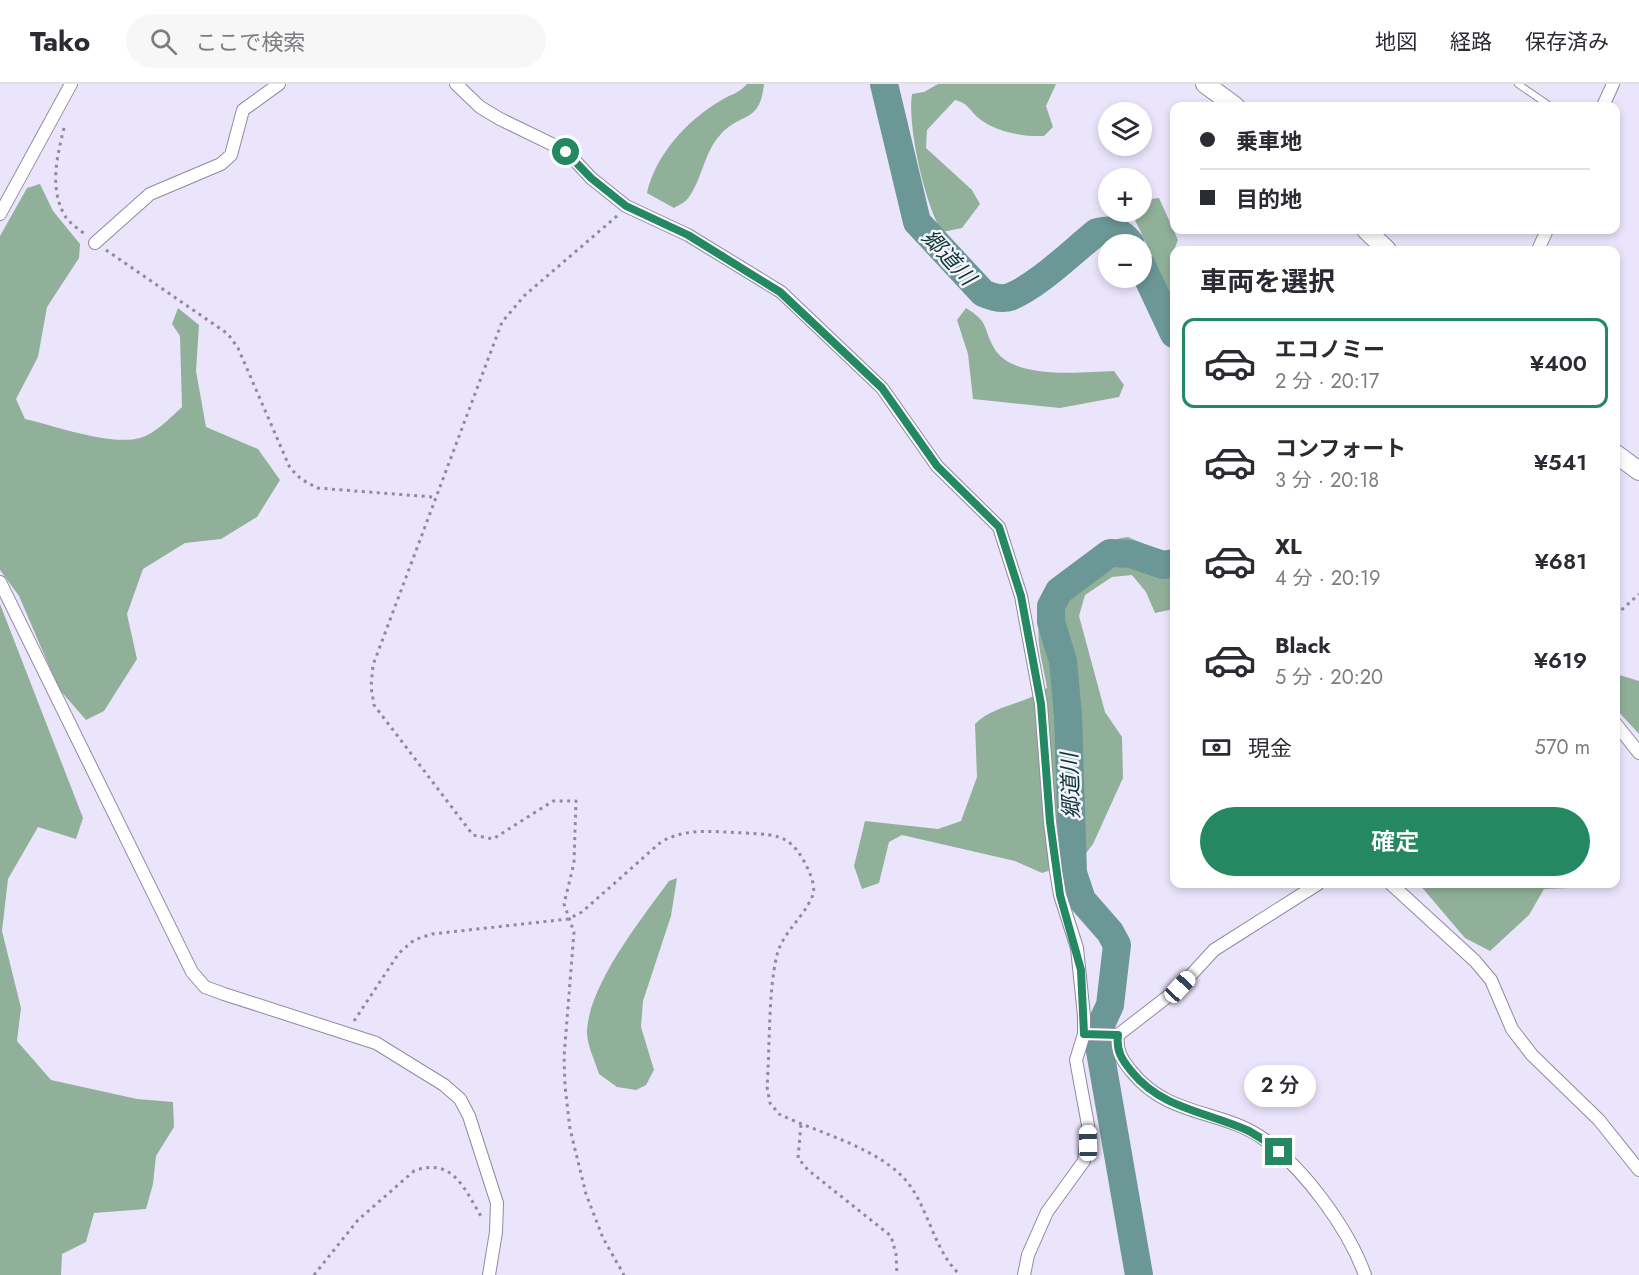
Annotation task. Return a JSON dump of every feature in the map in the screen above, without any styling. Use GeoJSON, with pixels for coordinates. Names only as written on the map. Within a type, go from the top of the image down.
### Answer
{"type":"FeatureCollection","features":[{"type":"Feature","properties":{"kind":"street"},"geometry":{"type":"LineString","coordinates":[[0,214],[60,108],[71,84]]}},
{"type":"Feature","properties":{"kind":"street"},"geometry":{"type":"LineString","coordinates":[[95,243],[150,194],[221,164],[231,155],[243,110],[279,84]]}},
{"type":"Feature","properties":{"kind":"street"},"geometry":{"type":"LineString","coordinates":[[456,84],[490,113],[566,152],[591,178],[626,206],[688,235],[780,292],[882,388],[937,466],[999,527],[1021,596],[1041,704],[1050,822],[1060,895],[1081,970],[1088,1034],[1076,1060],[1088,1125],[1084,1161],[1047,1212],[1028,1255],[1024,1275]]}},
{"type":"Feature","properties":{"kind":"street"},"geometry":{"type":"LineString","coordinates":[[1204,84],[1230,102]]}},
{"type":"Feature","properties":{"kind":"street"},"geometry":{"type":"LineString","coordinates":[[1605,102],[1613,84]]}},
{"type":"Feature","properties":{"kind":"street"},"geometry":{"type":"LineString","coordinates":[[1370,234],[1383,246]]}},
{"type":"Feature","properties":{"kind":"street"},"geometry":{"type":"LineString","coordinates":[[1620,457],[1639,471]]}},
{"type":"Feature","properties":{"kind":"street"},"geometry":{"type":"LineString","coordinates":[[0,582],[192,972],[205,987],[350,1032],[376,1043],[444,1085],[460,1099],[469,1116],[497,1203],[496,1232],[489,1275]]}},
{"type":"Feature","properties":{"kind":"street"},"geometry":{"type":"LineString","coordinates":[[1620,729],[1639,753]]}},
{"type":"Feature","properties":{"kind":"street"},"geometry":{"type":"LineString","coordinates":[[1088,1034],[1114,1035],[1180,987],[1214,950],[1312,888]]}},
{"type":"Feature","properties":{"kind":"street"},"geometry":{"type":"LineString","coordinates":[[1395,888],[1475,961],[1491,980],[1512,1029],[1532,1055],[1599,1120],[1639,1170]]}},
{"type":"Feature","properties":{"kind":"street"},"geometry":{"type":"LineString","coordinates":[[1114,1035],[1121,1059],[1156,1095],[1176,1105],[1248,1131],[1279,1152],[1329,1210],[1360,1261],[1365,1275]]}},
{"type":"Feature","properties":{"kind":"lane"},"geometry":{"type":"LineString","coordinates":[[1518,84],[1544,102]]}},
{"type":"Feature","properties":{"kind":"path"},"geometry":{"type":"LineString","coordinates":[[60,108],[64,128],[55,172],[58,197],[66,218],[95,243],[228,334],[246,365],[290,468],[301,479],[316,488],[434,497]]}},
{"type":"Feature","properties":{"kind":"path"},"geometry":{"type":"LineString","coordinates":[[624,1275],[603,1238],[586,1194],[570,1129],[564,1057],[574,932],[564,904],[574,863],[576,801],[554,801],[492,839],[474,835],[374,705],[371,687],[373,665],[434,497],[502,322],[525,295],[611,222],[626,206]]}},
{"type":"Feature","properties":{"kind":"path"},"geometry":{"type":"LineString","coordinates":[[1620,611],[1639,594]]}},
{"type":"Feature","properties":{"kind":"path"},"geometry":{"type":"LineString","coordinates":[[350,1032],[354,1021],[399,953],[414,940],[432,934],[568,919],[582,912],[661,842],[672,835],[694,831],[771,834],[789,840],[798,849],[813,879],[814,895],[786,933],[777,954],[767,1087],[770,1103],[779,1114],[883,1159],[898,1171],[912,1188],[949,1264],[960,1275]]}},
{"type":"Feature","properties":{"kind":"path"},"geometry":{"type":"LineString","coordinates":[[801,1125],[798,1158],[808,1170],[891,1236],[896,1254],[897,1275]]}},
{"type":"Feature","properties":{"kind":"path"},"geometry":{"type":"LineString","coordinates":[[314,1275],[358,1220],[414,1172],[425,1167],[435,1167],[460,1180],[484,1220],[496,1232]]}},
{"type":"Feature","properties":{"kind":"green space"},"geometry":{"type":"Polygon","coordinates":[[[747,84],[764,84],[758,106],[754,112],[728,127],[715,141],[688,199],[674,208],[647,193],[657,166],[674,140],[696,118],[747,84]]]}},
{"type":"Feature","properties":{"kind":"green space"},"geometry":{"type":"Polygon","coordinates":[[[938,84],[1056,84],[1046,106],[1053,127],[1044,136],[1019,135],[995,128],[977,117],[963,103],[955,100],[927,130],[926,148],[972,190],[980,204],[962,228],[942,232],[929,204],[919,165],[911,108],[912,94],[924,92],[938,84]]]}},
{"type":"Feature","properties":{"kind":"green space"},"geometry":{"type":"Polygon","coordinates":[[[40,184],[53,211],[80,244],[79,258],[47,307],[38,357],[16,399],[25,419],[83,434],[114,439],[140,438],[157,429],[182,407],[180,336],[172,324],[178,308],[199,325],[196,371],[206,427],[258,449],[280,480],[257,517],[221,539],[185,543],[143,569],[127,614],[137,659],[104,711],[86,720],[59,689],[19,596],[0,570],[0,236],[27,188],[40,184]]]}},
{"type":"Feature","properties":{"kind":"green space"},"geometry":{"type":"Polygon","coordinates":[[[1159,198],[1170,222],[1170,234],[1175,234],[1178,240],[1176,246],[1170,246],[1170,294],[1152,256],[1152,234],[1142,234],[1136,222],[1152,222],[1152,199],[1159,198]]]}},
{"type":"Feature","properties":{"kind":"green space"},"geometry":{"type":"Polygon","coordinates":[[[966,308],[982,321],[990,341],[1003,359],[1016,366],[1049,372],[1114,371],[1124,385],[1119,397],[1060,408],[973,399],[968,354],[957,320],[966,308]]]}},
{"type":"Feature","properties":{"kind":"green space"},"geometry":{"type":"Polygon","coordinates":[[[1128,537],[1170,553],[1170,610],[1155,613],[1146,592],[1132,575],[1112,577],[1085,595],[1079,616],[1105,712],[1122,737],[1123,778],[1093,844],[1081,860],[1042,873],[1015,861],[902,835],[889,842],[879,883],[862,889],[854,866],[865,821],[938,829],[961,821],[977,777],[975,724],[992,712],[1029,698],[1047,688],[1038,631],[1043,609],[1060,581],[1073,568],[1086,556],[1115,540],[1128,537]]]}},
{"type":"Feature","properties":{"kind":"green space"},"geometry":{"type":"Polygon","coordinates":[[[0,604],[83,818],[76,839],[38,827],[8,879],[2,931],[21,1008],[17,1041],[51,1080],[137,1099],[173,1102],[174,1127],[156,1156],[153,1184],[146,1209],[94,1213],[86,1242],[62,1254],[61,1275],[0,1275],[0,604]]]}},
{"type":"Feature","properties":{"kind":"green space"},"geometry":{"type":"Polygon","coordinates":[[[1620,675],[1639,681],[1639,734],[1620,713],[1620,675]]]}},
{"type":"Feature","properties":{"kind":"green space"},"geometry":{"type":"Polygon","coordinates":[[[677,878],[671,916],[643,1001],[641,1027],[654,1070],[646,1085],[636,1090],[617,1087],[599,1074],[591,1052],[587,1035],[590,1012],[597,992],[619,952],[669,881],[677,878]]]}},
{"type":"Feature","properties":{"kind":"green space"},"geometry":{"type":"Polygon","coordinates":[[[1422,888],[1569,888],[1544,889],[1529,915],[1490,951],[1465,938],[1422,888]]]}},
{"type":"Feature","properties":{"kind":"waterway","name":"郷道川"},"geometry":{"type":"LineString","coordinates":[[884,84],[917,222],[983,293],[993,297],[1010,297],[1032,285],[1097,232],[1108,230],[1120,234]]}},
{"type":"Feature","properties":{"kind":"waterway","name":"郷道川"},"geometry":{"type":"LineString","coordinates":[[1152,287],[1170,326]]}},
{"type":"Feature","properties":{"kind":"waterway","name":"郷道川"},"geometry":{"type":"LineString","coordinates":[[1139,1275],[1100,1051],[1099,1029],[1110,1005],[1117,945],[1110,932],[1082,900],[1073,873],[1068,715],[1063,661],[1051,622],[1051,606],[1059,591],[1110,553],[1131,554],[1163,565],[1170,564]]}},
{"type":"Feature","properties":{"kind":"route"},"geometry":{"type":"LineString","coordinates":[[566,152],[591,178],[626,206],[688,235],[780,292],[882,388],[922,449],[999,527],[1009,551],[1021,596],[1041,704],[1050,822],[1060,895],[1077,948],[1081,970],[1084,1034],[1118,1035],[1117,1047],[1121,1059],[1156,1095],[1176,1105],[1248,1131],[1279,1152]]}}]}
